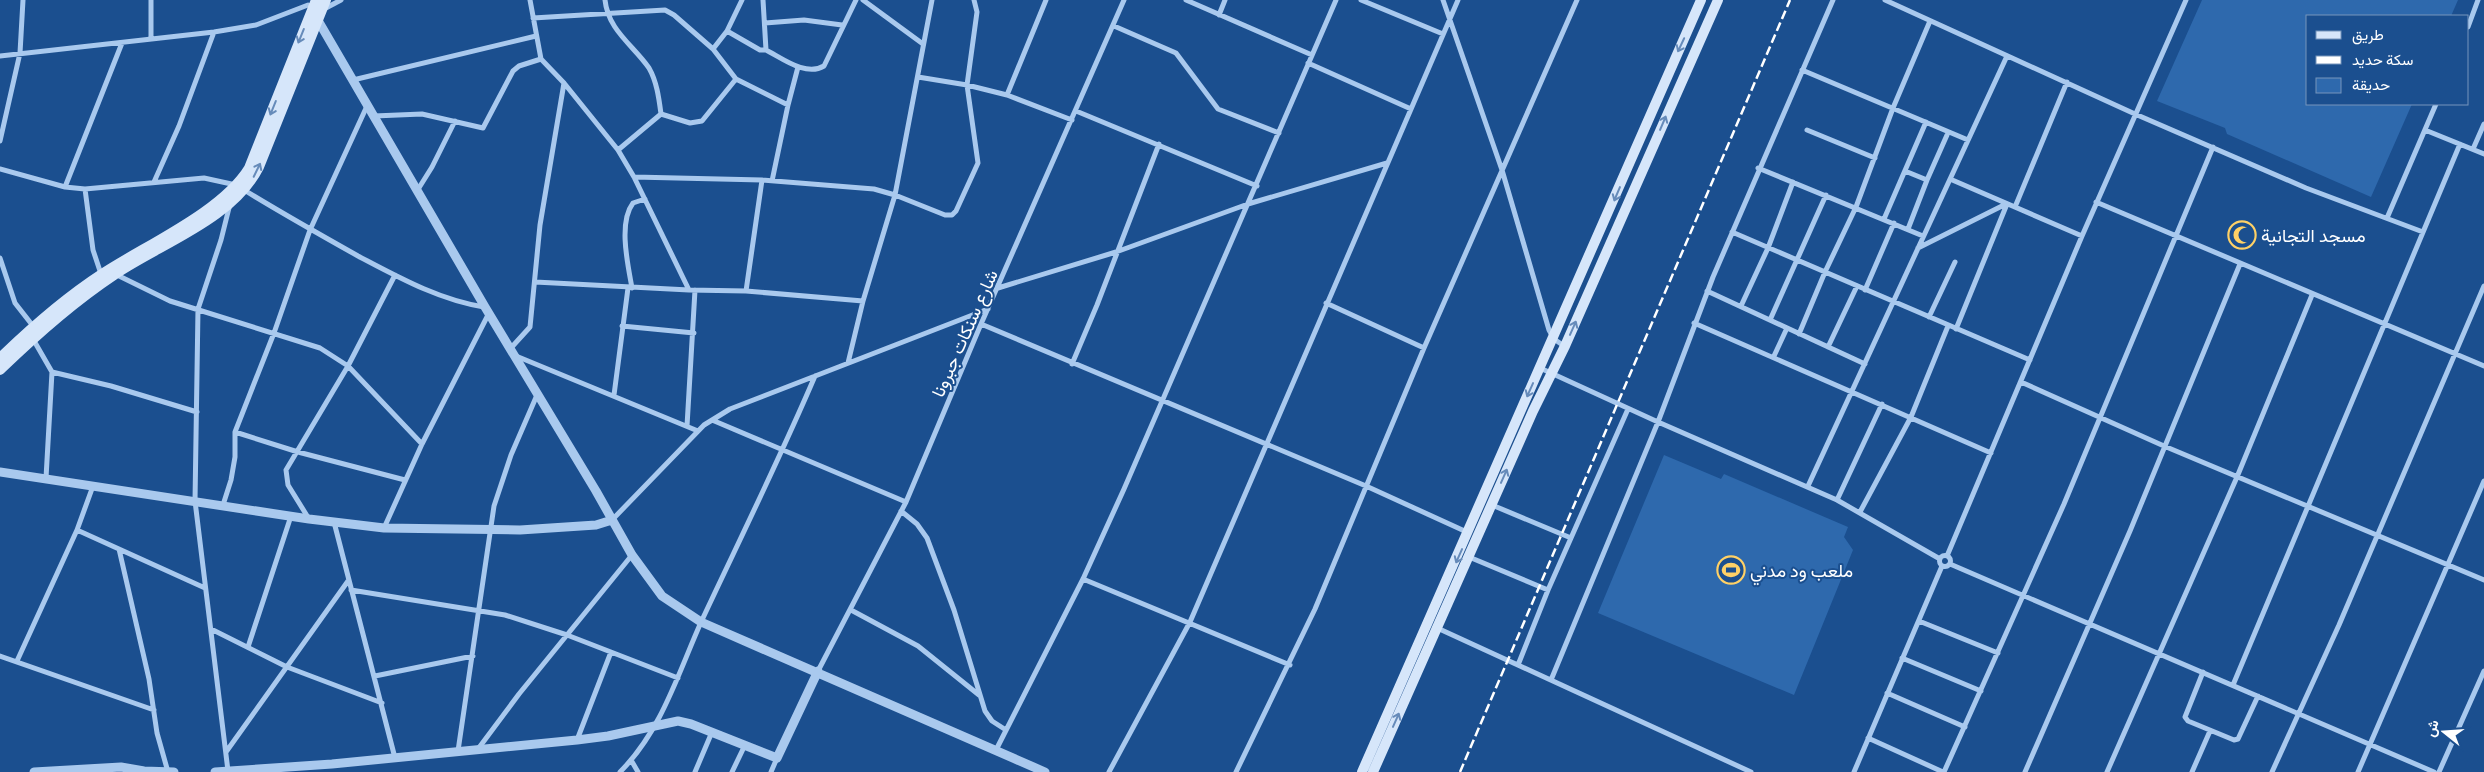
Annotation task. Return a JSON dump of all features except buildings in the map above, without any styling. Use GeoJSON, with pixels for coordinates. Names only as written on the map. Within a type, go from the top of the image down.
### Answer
{"type":"FeatureCollection","features":[{"type":"Feature","properties":{"kind":"main road"},"geometry":{"type":"LineString","coordinates":[[1373,772],[1469,533],[1701,0]]}},
{"type":"Feature","properties":{"kind":"main road"},"geometry":{"type":"LineString","coordinates":[[1362,772],[1432,626],[1469,557],[1565,346],[1718,0]]}},
{"type":"Feature","properties":{"kind":"main road"},"geometry":{"type":"LineString","coordinates":[[0,370],[33,338],[115,274],[228,199],[259,167],[318,20],[315,4]]}},
{"type":"Feature","properties":{"kind":"main road"},"geometry":{"type":"LineString","coordinates":[[240,187],[315,4]]}},
{"type":"Feature","properties":{"kind":"main road"},"geometry":{"type":"LineString","coordinates":[[0,358],[33,326],[102,274],[228,199]]}},
{"type":"Feature","properties":{"kind":"street"},"geometry":{"type":"LineString","coordinates":[[0,141],[20,54],[22,0]]}},
{"type":"Feature","properties":{"kind":"street"},"geometry":{"type":"LineString","coordinates":[[151,0],[151,39]]}},
{"type":"Feature","properties":{"kind":"street"},"geometry":{"type":"LineString","coordinates":[[0,56],[214,32],[256,25],[315,4],[341,0]]}},
{"type":"Feature","properties":{"kind":"street"},"geometry":{"type":"LineString","coordinates":[[530,0],[540,59],[564,83],[618,150],[634,177],[692,290],[694,333],[687,426]]}},
{"type":"Feature","properties":{"kind":"street"},"geometry":{"type":"LineString","coordinates":[[605,0],[606,14],[625,41],[650,70],[655,81],[661,114]]}},
{"type":"Feature","properties":{"kind":"street"},"geometry":{"type":"LineString","coordinates":[[713,50],[727,31],[742,0]]}},
{"type":"Feature","properties":{"kind":"street"},"geometry":{"type":"LineString","coordinates":[[763,0],[766,50]]}},
{"type":"Feature","properties":{"kind":"street"},"geometry":{"type":"LineString","coordinates":[[727,31],[760,50],[766,50],[798,68],[817,70],[824,66],[842,25],[856,0]]}},
{"type":"Feature","properties":{"kind":"street"},"geometry":{"type":"LineString","coordinates":[[863,0],[923,44]]}},
{"type":"Feature","properties":{"kind":"street"},"geometry":{"type":"LineString","coordinates":[[848,363],[863,301],[895,195],[932,0]]}},
{"type":"Feature","properties":{"kind":"street"},"geometry":{"type":"LineString","coordinates":[[634,177],[772,180],[874,189],[952,216],[978,163],[967,85],[976,12],[974,0]]}},
{"type":"Feature","properties":{"kind":"street"},"geometry":{"type":"LineString","coordinates":[[1007,95],[1046,0]]}},
{"type":"Feature","properties":{"kind":"street","name":"شارع سنكات جبرونا"},"geometry":{"type":"LineString","coordinates":[[818,671],[906,502],[981,324],[1124,0]]}},
{"type":"Feature","properties":{"kind":"street"},"geometry":{"type":"LineString","coordinates":[[1186,0],[1312,55]]}},
{"type":"Feature","properties":{"kind":"street"},"geometry":{"type":"LineString","coordinates":[[1219,15],[1225,0]]}},
{"type":"Feature","properties":{"kind":"street"},"geometry":{"type":"LineString","coordinates":[[996,750],[1083,579],[1257,186],[1336,0]]}},
{"type":"Feature","properties":{"kind":"street"},"geometry":{"type":"LineString","coordinates":[[1361,0],[1443,34]]}},
{"type":"Feature","properties":{"kind":"street"},"geometry":{"type":"LineString","coordinates":[[1443,0],[1502,170],[1549,330],[1554,338],[1565,346]]}},
{"type":"Feature","properties":{"kind":"street"},"geometry":{"type":"LineString","coordinates":[[1109,772],[1190,622],[1265,444],[1458,0]]}},
{"type":"Feature","properties":{"kind":"street"},"geometry":{"type":"LineString","coordinates":[[1236,772],[1290,664],[1424,348],[1577,0]]}},
{"type":"Feature","properties":{"kind":"street"},"geometry":{"type":"LineString","coordinates":[[1551,680],[1658,422],[1694,323],[1758,168],[1833,0]]}},
{"type":"Feature","properties":{"kind":"street"},"geometry":{"type":"LineString","coordinates":[[1885,0],[2135,114],[2306,188],[2422,232]]}},
{"type":"Feature","properties":{"kind":"street"},"geometry":{"type":"LineString","coordinates":[[1940,559],[1947,556],[2096,202],[2186,0]]}},
{"type":"Feature","properties":{"kind":"street"},"geometry":{"type":"LineString","coordinates":[[2469,24],[2478,0]]}},
{"type":"Feature","properties":{"kind":"street"},"geometry":{"type":"LineString","coordinates":[[533,18],[665,10],[690,28],[713,50],[736,79],[788,105]]}},
{"type":"Feature","properties":{"kind":"street"},"geometry":{"type":"LineString","coordinates":[[318,20],[632,555],[662,596],[702,622],[818,671],[1045,772]]}},
{"type":"Feature","properties":{"kind":"street"},"geometry":{"type":"LineString","coordinates":[[765,23],[804,20],[842,25]]}},
{"type":"Feature","properties":{"kind":"street"},"geometry":{"type":"LineString","coordinates":[[1800,334],[1824,272],[1856,207],[1893,108],[1930,21]]}},
{"type":"Feature","properties":{"kind":"street"},"geometry":{"type":"LineString","coordinates":[[1114,26],[1176,53],[1218,109],[1280,133]]}},
{"type":"Feature","properties":{"kind":"street"},"geometry":{"type":"LineString","coordinates":[[154,182],[179,126],[214,32]]}},
{"type":"Feature","properties":{"kind":"street"},"geometry":{"type":"LineString","coordinates":[[353,80],[536,36]]}},
{"type":"Feature","properties":{"kind":"street"},"geometry":{"type":"LineString","coordinates":[[65,188],[122,43]]}},
{"type":"Feature","properties":{"kind":"street"},"geometry":{"type":"LineString","coordinates":[[1808,486],[2007,56]]}},
{"type":"Feature","properties":{"kind":"street"},"geometry":{"type":"LineString","coordinates":[[374,116],[422,114],[483,128],[513,71],[519,66],[540,59]]}},
{"type":"Feature","properties":{"kind":"street"},"geometry":{"type":"LineString","coordinates":[[1308,63],[1411,109]]}},
{"type":"Feature","properties":{"kind":"street"},"geometry":{"type":"LineString","coordinates":[[772,180],[798,68]]}},
{"type":"Feature","properties":{"kind":"street"},"geometry":{"type":"LineString","coordinates":[[1802,70],[1968,140]]}},
{"type":"Feature","properties":{"kind":"street"},"geometry":{"type":"LineString","coordinates":[[918,77],[967,85],[1007,95],[1072,120]]}},
{"type":"Feature","properties":{"kind":"street"},"geometry":{"type":"LineString","coordinates":[[661,114],[690,123],[702,121],[736,79]]}},
{"type":"Feature","properties":{"kind":"street"},"geometry":{"type":"LineString","coordinates":[[2015,207],[2067,82]]}},
{"type":"Feature","properties":{"kind":"street"},"geometry":{"type":"LineString","coordinates":[[513,352],[530,327],[540,225],[564,83]]}},
{"type":"Feature","properties":{"kind":"street"},"geometry":{"type":"LineString","coordinates":[[223,505],[231,480],[235,456],[235,432],[274,332],[310,230],[367,105]]}},
{"type":"Feature","properties":{"kind":"street"},"geometry":{"type":"LineString","coordinates":[[2387,218],[2436,105]]}},
{"type":"Feature","properties":{"kind":"street"},"geometry":{"type":"LineString","coordinates":[[1076,110],[1257,186]]}},
{"type":"Feature","properties":{"kind":"street"},"geometry":{"type":"LineString","coordinates":[[618,150],[661,114]]}},
{"type":"Feature","properties":{"kind":"street"},"geometry":{"type":"LineString","coordinates":[[417,191],[432,167],[455,121]]}},
{"type":"Feature","properties":{"kind":"street"},"geometry":{"type":"LineString","coordinates":[[1884,219],[1926,122]]}},
{"type":"Feature","properties":{"kind":"street"},"geometry":{"type":"LineString","coordinates":[[2473,149],[2484,124]]}},
{"type":"Feature","properties":{"kind":"street"},"geometry":{"type":"LineString","coordinates":[[1807,130],[1875,158]]}},
{"type":"Feature","properties":{"kind":"street"},"geometry":{"type":"LineString","coordinates":[[2425,130],[2484,154]]}},
{"type":"Feature","properties":{"kind":"street"},"geometry":{"type":"LineString","coordinates":[[1908,229],[1947,135]]}},
{"type":"Feature","properties":{"kind":"street"},"geometry":{"type":"LineString","coordinates":[[1072,364],[1097,305],[1159,144]]}},
{"type":"Feature","properties":{"kind":"street"},"geometry":{"type":"LineString","coordinates":[[2233,685],[2460,144]]}},
{"type":"Feature","properties":{"kind":"street"},"geometry":{"type":"LineString","coordinates":[[1868,738],[1944,772],[1998,653],[2100,417],[2212,147]]}},
{"type":"Feature","properties":{"kind":"street"},"geometry":{"type":"LineString","coordinates":[[998,288],[1116,252],[1248,204],[1387,163]]}},
{"type":"Feature","properties":{"kind":"street"},"geometry":{"type":"LineString","coordinates":[[1758,168],[1924,236]]}},
{"type":"Feature","properties":{"kind":"street"},"geometry":{"type":"LineString","coordinates":[[0,169],[65,188],[85,190],[204,178],[240,187],[310,230],[395,275],[446,298],[487,310]]}},
{"type":"Feature","properties":{"kind":"street"},"geometry":{"type":"LineString","coordinates":[[1905,171],[1927,180]]}},
{"type":"Feature","properties":{"kind":"street"},"geometry":{"type":"LineString","coordinates":[[1950,179],[2082,236]]}},
{"type":"Feature","properties":{"kind":"street"},"geometry":{"type":"LineString","coordinates":[[746,291],[762,180]]}},
{"type":"Feature","properties":{"kind":"street"},"geometry":{"type":"LineString","coordinates":[[1741,306],[1768,248],[1793,182]]}},
{"type":"Feature","properties":{"kind":"street"},"geometry":{"type":"LineString","coordinates":[[85,190],[93,250],[102,274]]}},
{"type":"Feature","properties":{"kind":"street"},"geometry":{"type":"LineString","coordinates":[[1770,320],[1826,195]]}},
{"type":"Feature","properties":{"kind":"street"},"geometry":{"type":"LineString","coordinates":[[228,199],[222,240],[198,309],[195,501],[204,588],[211,629],[228,771]]}},
{"type":"Feature","properties":{"kind":"street"},"geometry":{"type":"LineString","coordinates":[[614,395],[622,326],[630,288],[625,250],[629,212],[633,203],[645,199]]}},
{"type":"Feature","properties":{"kind":"street"},"geometry":{"type":"LineString","coordinates":[[2096,202],[2312,295],[2484,366]]}},
{"type":"Feature","properties":{"kind":"street"},"geometry":{"type":"LineString","coordinates":[[1918,248],[2007,204]]}},
{"type":"Feature","properties":{"kind":"street"},"geometry":{"type":"LineString","coordinates":[[1956,329],[2007,204]]}},
{"type":"Feature","properties":{"kind":"street"},"geometry":{"type":"LineString","coordinates":[[1865,290],[1894,223]]}},
{"type":"Feature","properties":{"kind":"street"},"geometry":{"type":"LineString","coordinates":[[1732,232],[2030,360]]}},
{"type":"Feature","properties":{"kind":"street"},"geometry":{"type":"LineString","coordinates":[[0,258],[15,303],[33,326]]}},
{"type":"Feature","properties":{"kind":"street"},"geometry":{"type":"LineString","coordinates":[[1929,317],[1955,262]]}},
{"type":"Feature","properties":{"kind":"street"},"geometry":{"type":"LineString","coordinates":[[2025,772],[2130,531],[2240,264]]}},
{"type":"Feature","properties":{"kind":"street"},"geometry":{"type":"LineString","coordinates":[[115,274],[170,301],[274,332],[320,348],[348,366],[422,444]]}},
{"type":"Feature","properties":{"kind":"street"},"geometry":{"type":"LineString","coordinates":[[309,519],[288,485],[286,470],[348,366],[395,275]]}},
{"type":"Feature","properties":{"kind":"street"},"geometry":{"type":"LineString","coordinates":[[535,282],[630,288],[746,291],[863,301]]}},
{"type":"Feature","properties":{"kind":"street"},"geometry":{"type":"LineString","coordinates":[[1828,347],[1857,286]]}},
{"type":"Feature","properties":{"kind":"street"},"geometry":{"type":"LineString","coordinates":[[2272,772],[2340,625],[2484,286]]}},
{"type":"Feature","properties":{"kind":"street"},"geometry":{"type":"LineString","coordinates":[[1707,291],[1865,364]]}},
{"type":"Feature","properties":{"kind":"street"},"geometry":{"type":"LineString","coordinates":[[2107,772],[2237,477],[2312,295]]}},
{"type":"Feature","properties":{"kind":"street"},"geometry":{"type":"LineString","coordinates":[[1326,303],[1424,348]]}},
{"type":"Feature","properties":{"kind":"street"},"geometry":{"type":"LineString","coordinates":[[1,474],[46,478],[309,519],[384,528],[490,530],[586,525],[612,520],[698,431],[730,409],[988,309]]}},
{"type":"Feature","properties":{"kind":"street"},"geometry":{"type":"LineString","coordinates":[[384,528],[422,444],[487,310]]}},
{"type":"Feature","properties":{"kind":"street"},"geometry":{"type":"LineString","coordinates":[[1694,323],[1774,356],[1991,453]]}},
{"type":"Feature","properties":{"kind":"street"},"geometry":{"type":"LineString","coordinates":[[981,324],[1072,364],[1366,486],[1469,533]]}},
{"type":"Feature","properties":{"kind":"street"},"geometry":{"type":"LineString","coordinates":[[622,326],[694,333]]}},
{"type":"Feature","properties":{"kind":"street"},"geometry":{"type":"LineString","coordinates":[[1860,512],[1911,417],[1948,326]]}},
{"type":"Feature","properties":{"kind":"street"},"geometry":{"type":"LineString","coordinates":[[1774,356],[1788,328]]}},
{"type":"Feature","properties":{"kind":"street"},"geometry":{"type":"LineString","coordinates":[[33,338],[52,372],[46,478]]}},
{"type":"Feature","properties":{"kind":"street"},"geometry":{"type":"LineString","coordinates":[[513,352],[698,431]]}},
{"type":"Feature","properties":{"kind":"street"},"geometry":{"type":"LineString","coordinates":[[1540,368],[1628,409],[1808,486],[1860,512],[1940,559],[1942,566],[1854,772]]}},
{"type":"Feature","properties":{"kind":"street"},"geometry":{"type":"LineString","coordinates":[[52,372],[111,386],[197,412]]}},
{"type":"Feature","properties":{"kind":"street"},"geometry":{"type":"LineString","coordinates":[[620,772],[657,725],[815,376]]}},
{"type":"Feature","properties":{"kind":"street"},"geometry":{"type":"LineString","coordinates":[[2021,382],[2164,446],[2484,580]]}},
{"type":"Feature","properties":{"kind":"street"},"geometry":{"type":"LineString","coordinates":[[458,751],[494,506],[512,454],[538,393]]}},
{"type":"Feature","properties":{"kind":"street"},"geometry":{"type":"LineString","coordinates":[[1837,500],[1882,404]]}},
{"type":"Feature","properties":{"kind":"street"},"geometry":{"type":"LineString","coordinates":[[1518,665],[1548,590],[1628,409]]}},
{"type":"Feature","properties":{"kind":"street"},"geometry":{"type":"LineString","coordinates":[[712,420],[906,502]]}},
{"type":"Feature","properties":{"kind":"street"},"geometry":{"type":"LineString","coordinates":[[235,432],[298,452],[405,480]]}},
{"type":"Feature","properties":{"kind":"street"},"geometry":{"type":"LineString","coordinates":[[2358,772],[2446,564],[2484,481]]}},
{"type":"Feature","properties":{"kind":"street"},"geometry":{"type":"LineString","coordinates":[[17,661],[77,530],[93,486]]}},
{"type":"Feature","properties":{"kind":"street"},"geometry":{"type":"LineString","coordinates":[[1492,505],[1571,538]]}},
{"type":"Feature","properties":{"kind":"street"},"geometry":{"type":"LineString","coordinates":[[901,511],[917,524],[927,538],[954,610],[979,696],[988,716],[1006,730]]}},
{"type":"Feature","properties":{"kind":"street"},"geometry":{"type":"LineString","coordinates":[[248,647],[292,516]]}},
{"type":"Feature","properties":{"kind":"street"},"geometry":{"type":"LineString","coordinates":[[334,522],[395,758]]}},
{"type":"Feature","properties":{"kind":"street"},"geometry":{"type":"LineString","coordinates":[[77,530],[204,588]]}},
{"type":"Feature","properties":{"kind":"street"},"geometry":{"type":"LineString","coordinates":[[119,549],[149,679],[157,733],[168,772]]}},
{"type":"Feature","properties":{"kind":"street"},"geometry":{"type":"LineString","coordinates":[[478,749],[566,635],[632,555]]}},
{"type":"Feature","properties":{"kind":"street"},"geometry":{"type":"LineString","coordinates":[[1947,556],[1950,564]]}},
{"type":"Feature","properties":{"kind":"street"},"geometry":{"type":"LineString","coordinates":[[1469,557],[1548,590]]}},
{"type":"Feature","properties":{"kind":"street"},"geometry":{"type":"LineString","coordinates":[[1942,566],[1950,564],[2434,772]]}},
{"type":"Feature","properties":{"kind":"street"},"geometry":{"type":"LineString","coordinates":[[1083,579],[1290,664]]}},
{"type":"Feature","properties":{"kind":"street"},"geometry":{"type":"LineString","coordinates":[[226,752],[348,581]]}},
{"type":"Feature","properties":{"kind":"street"},"geometry":{"type":"LineString","coordinates":[[351,590],[505,614],[678,678]]}},
{"type":"Feature","properties":{"kind":"street"},"geometry":{"type":"LineString","coordinates":[[851,610],[918,646],[979,696]]}},
{"type":"Feature","properties":{"kind":"street"},"geometry":{"type":"LineString","coordinates":[[1919,620],[1998,653]]}},
{"type":"Feature","properties":{"kind":"street"},"geometry":{"type":"LineString","coordinates":[[1432,626],[1751,772]]}},
{"type":"Feature","properties":{"kind":"street"},"geometry":{"type":"LineString","coordinates":[[211,629],[287,667],[382,702]]}},
{"type":"Feature","properties":{"kind":"street"},"geometry":{"type":"LineString","coordinates":[[577,740],[610,652]]}},
{"type":"Feature","properties":{"kind":"street"},"geometry":{"type":"LineString","coordinates":[[0,656],[154,710]]}},
{"type":"Feature","properties":{"kind":"street"},"geometry":{"type":"LineString","coordinates":[[375,676],[473,656]]}},
{"type":"Feature","properties":{"kind":"street"},"geometry":{"type":"LineString","coordinates":[[1902,658],[1981,691]]}},
{"type":"Feature","properties":{"kind":"street"},"geometry":{"type":"LineString","coordinates":[[771,772],[818,671]]}},
{"type":"Feature","properties":{"kind":"street"},"geometry":{"type":"LineString","coordinates":[[2440,772],[2484,671]]}},
{"type":"Feature","properties":{"kind":"street"},"geometry":{"type":"LineString","coordinates":[[2203,672],[2185,717],[2188,721],[2210,731],[2234,740],[2238,739],[2258,696]]}},
{"type":"Feature","properties":{"kind":"street"},"geometry":{"type":"LineString","coordinates":[[1887,693],[1965,727]]}},
{"type":"Feature","properties":{"kind":"street"},"geometry":{"type":"LineString","coordinates":[[215,772],[395,758],[577,740],[616,735],[657,725],[683,722],[777,758]]}},
{"type":"Feature","properties":{"kind":"street"},"geometry":{"type":"LineString","coordinates":[[2192,772],[2210,731]]}},
{"type":"Feature","properties":{"kind":"street"},"geometry":{"type":"LineString","coordinates":[[696,772],[712,732]]}},
{"type":"Feature","properties":{"kind":"street"},"geometry":{"type":"LineString","coordinates":[[732,772],[745,745]]}},
{"type":"Feature","properties":{"kind":"street"},"geometry":{"type":"LineString","coordinates":[[631,760],[638,772]]}},
{"type":"Feature","properties":{"kind":"street"},"geometry":{"type":"LineString","coordinates":[[34,772],[133,770],[143,772],[174,772]]}},
{"type":"Feature","properties":{"kind":"green space"},"geometry":{"type":"Polygon","coordinates":[[[2202,0],[2458,0],[2451,15],[2306,15],[2306,105],[2412,105],[2371,197],[2227,134],[2225,128],[2157,101],[2202,0]]]}},
{"type":"Feature","properties":{"kind":"green space","name":"ملعب ود مدني"},"geometry":{"type":"Polygon","coordinates":[[[1664,455],[1721,479],[1724,474],[1848,527],[1844,537],[1853,550],[1794,695],[1598,613],[1664,455]]]}},
{"type":"Feature","properties":{"kind":"railway"},"geometry":{"type":"LineString","coordinates":[[1460,772],[1790,0]]}},
{"type":"Feature","properties":{"kind":"place","name":"مسجد التجانية"},"geometry":{"type":"Point","coordinates":[2242,235]}},
{"type":"Feature","properties":{"kind":"place","name":"ملعب ود مدني"},"geometry":{"type":"Point","coordinates":[1731,570]}}]}
